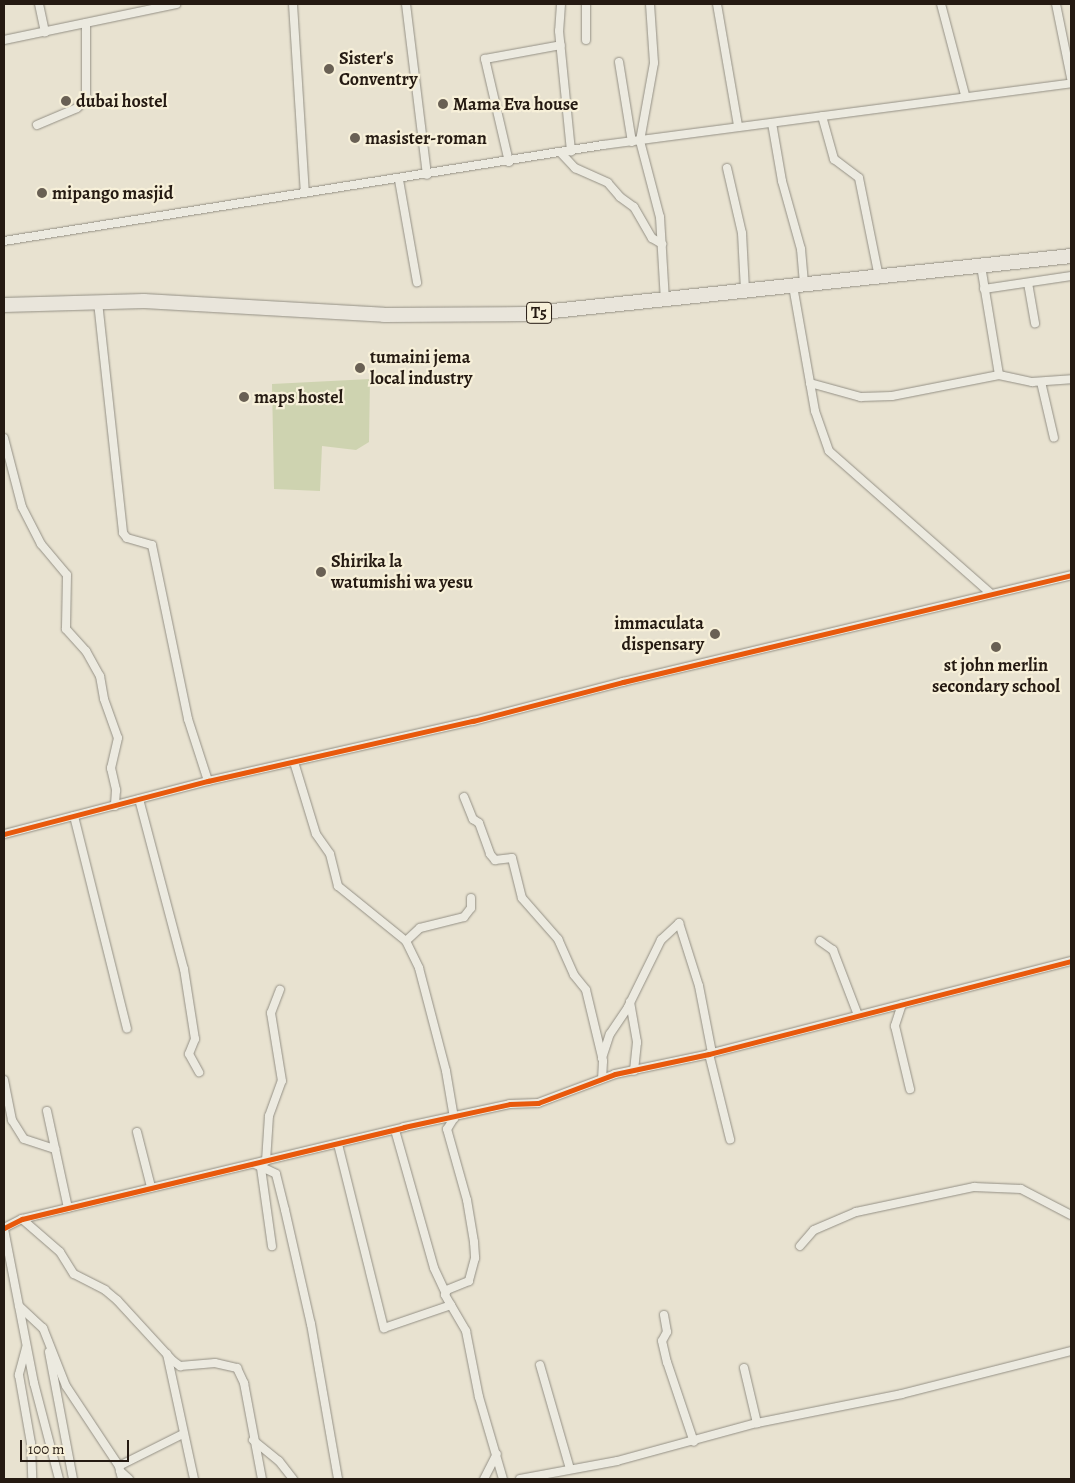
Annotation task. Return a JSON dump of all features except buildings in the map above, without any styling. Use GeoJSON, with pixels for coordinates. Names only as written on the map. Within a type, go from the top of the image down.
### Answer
{"type":"FeatureCollection","features":[{"type":"Feature","properties":{"kind":"highway","name":"T5"},"geometry":{"type":"LineString","coordinates":[[4,305],[144,301],[433,316],[526,314],[1071,256]]}},
{"type":"Feature","properties":{"kind":"street"},"geometry":{"type":"LineString","coordinates":[[39,4],[45,32]]}},
{"type":"Feature","properties":{"kind":"street"},"geometry":{"type":"LineString","coordinates":[[4,40],[86,24],[142,8],[176,4]]}},
{"type":"Feature","properties":{"kind":"street"},"geometry":{"type":"LineString","coordinates":[[293,4],[304,193]]}},
{"type":"Feature","properties":{"kind":"street"},"geometry":{"type":"LineString","coordinates":[[406,4],[427,175]]}},
{"type":"Feature","properties":{"kind":"street"},"geometry":{"type":"LineString","coordinates":[[561,4],[561,45],[571,152]]}},
{"type":"Feature","properties":{"kind":"street"},"geometry":{"type":"LineString","coordinates":[[586,4],[586,40]]}},
{"type":"Feature","properties":{"kind":"street"},"geometry":{"type":"LineString","coordinates":[[636,142],[654,63],[650,4]]}},
{"type":"Feature","properties":{"kind":"street"},"geometry":{"type":"LineString","coordinates":[[717,4],[738,126]]}},
{"type":"Feature","properties":{"kind":"street"},"geometry":{"type":"LineString","coordinates":[[941,4],[965,95]]}},
{"type":"Feature","properties":{"kind":"street"},"geometry":{"type":"LineString","coordinates":[[1056,4],[1071,78]]}},
{"type":"Feature","properties":{"kind":"street"},"geometry":{"type":"LineString","coordinates":[[37,125],[77,108],[86,100],[86,24]]}},
{"type":"Feature","properties":{"kind":"street"},"geometry":{"type":"LineString","coordinates":[[509,162],[485,59],[561,45]]}},
{"type":"Feature","properties":{"kind":"street"},"geometry":{"type":"LineString","coordinates":[[619,62],[636,142],[660,217],[666,300]]}},
{"type":"Feature","properties":{"kind":"street"},"geometry":{"type":"LineString","coordinates":[[4,241],[122,219],[399,180],[738,126],[772,123],[965,95],[1071,83]]}},
{"type":"Feature","properties":{"kind":"street"},"geometry":{"type":"LineString","coordinates":[[822,116],[834,159],[859,178],[880,277]]}},
{"type":"Feature","properties":{"kind":"street"},"geometry":{"type":"LineString","coordinates":[[772,123],[782,181],[801,249],[798,286],[810,383],[829,450],[991,594]]}},
{"type":"Feature","properties":{"kind":"street"},"geometry":{"type":"LineString","coordinates":[[561,153],[575,168],[608,182],[620,197],[634,207],[652,238],[662,244]]}},
{"type":"Feature","properties":{"kind":"street"},"geometry":{"type":"LineString","coordinates":[[727,168],[742,233],[746,290]]}},
{"type":"Feature","properties":{"kind":"street"},"geometry":{"type":"LineString","coordinates":[[399,180],[417,282]]}},
{"type":"Feature","properties":{"kind":"street"},"geometry":{"type":"LineString","coordinates":[[981,266],[999,375]]}},
{"type":"Feature","properties":{"kind":"street"},"geometry":{"type":"LineString","coordinates":[[984,289],[1071,276]]}},
{"type":"Feature","properties":{"kind":"street"},"geometry":{"type":"LineString","coordinates":[[1028,283],[1035,323]]}},
{"type":"Feature","properties":{"kind":"street"},"geometry":{"type":"LineString","coordinates":[[98,302],[123,534],[126,538],[150,543],[154,550],[188,718],[208,781]]}},
{"type":"Feature","properties":{"kind":"street"},"geometry":{"type":"LineString","coordinates":[[810,383],[861,397],[892,396],[999,375],[1041,382],[1071,379]]}},
{"type":"Feature","properties":{"kind":"street"},"geometry":{"type":"LineString","coordinates":[[1041,382],[1054,438]]}},
{"type":"Feature","properties":{"kind":"street"},"geometry":{"type":"LineString","coordinates":[[4,438],[22,507],[41,544],[67,575],[66,629],[90,657],[100,676],[104,700],[118,738],[111,768],[116,790],[115,806]]}},
{"type":"Feature","properties":{"kind":"street"},"geometry":{"type":"LineString","coordinates":[[4,834],[208,781],[473,722],[623,682],[1071,574]]}},
{"type":"Feature","properties":{"kind":"street"},"geometry":{"type":"LineString","coordinates":[[294,762],[316,834],[330,854],[338,886],[406,942],[419,968],[454,1118],[447,1129],[468,1200],[475,1258],[469,1281],[445,1292]]}},
{"type":"Feature","properties":{"kind":"street"},"geometry":{"type":"LineString","coordinates":[[464,797],[473,819],[480,824],[490,854],[495,860],[512,858],[522,898],[567,953],[574,975],[586,990],[602,1058],[602,1078]]}},
{"type":"Feature","properties":{"kind":"street"},"geometry":{"type":"LineString","coordinates":[[140,799],[184,970],[195,1039],[188,1054],[199,1072]]}},
{"type":"Feature","properties":{"kind":"street"},"geometry":{"type":"LineString","coordinates":[[74,816],[127,1028]]}},
{"type":"Feature","properties":{"kind":"street"},"geometry":{"type":"LineString","coordinates":[[406,942],[420,928],[464,916],[471,908],[471,898]]}},
{"type":"Feature","properties":{"kind":"street"},"geometry":{"type":"LineString","coordinates":[[602,1058],[610,1034],[630,1002],[661,940],[679,923],[699,986],[710,1054],[730,1139]]}},
{"type":"Feature","properties":{"kind":"street"},"geometry":{"type":"LineString","coordinates":[[820,941],[833,950],[858,1015]]}},
{"type":"Feature","properties":{"kind":"street"},"geometry":{"type":"LineString","coordinates":[[59,1479],[27,1345],[4,1229],[22,1219],[151,1188],[258,1166],[266,1161],[510,1104],[538,1103],[602,1078],[710,1054],[1071,961]]}},
{"type":"Feature","properties":{"kind":"street"},"geometry":{"type":"LineString","coordinates":[[266,1161],[269,1116],[282,1081],[271,1013],[280,990]]}},
{"type":"Feature","properties":{"kind":"street"},"geometry":{"type":"LineString","coordinates":[[630,1002],[637,1042],[634,1071]]}},
{"type":"Feature","properties":{"kind":"street"},"geometry":{"type":"LineString","coordinates":[[902,1004],[895,1026],[910,1089]]}},
{"type":"Feature","properties":{"kind":"street"},"geometry":{"type":"LineString","coordinates":[[4,1080],[12,1120],[24,1139],[55,1150]]}},
{"type":"Feature","properties":{"kind":"street"},"geometry":{"type":"LineString","coordinates":[[47,1111],[68,1208]]}},
{"type":"Feature","properties":{"kind":"street"},"geometry":{"type":"LineString","coordinates":[[395,1130],[434,1268],[451,1306],[466,1331],[479,1397],[497,1452],[503,1479]]}},
{"type":"Feature","properties":{"kind":"street"},"geometry":{"type":"LineString","coordinates":[[137,1132],[151,1188]]}},
{"type":"Feature","properties":{"kind":"street"},"geometry":{"type":"LineString","coordinates":[[338,1144],[384,1328],[451,1306]]}},
{"type":"Feature","properties":{"kind":"street"},"geometry":{"type":"LineString","coordinates":[[258,1166],[272,1246]]}},
{"type":"Feature","properties":{"kind":"street"},"geometry":{"type":"LineString","coordinates":[[258,1166],[276,1174],[311,1324],[338,1479]]}},
{"type":"Feature","properties":{"kind":"street"},"geometry":{"type":"LineString","coordinates":[[800,1246],[814,1230],[856,1212],[974,1187],[1021,1190],[1071,1215]]}},
{"type":"Feature","properties":{"kind":"street"},"geometry":{"type":"LineString","coordinates":[[22,1219],[60,1252],[74,1274],[105,1290],[117,1300],[180,1366],[215,1363],[237,1368],[244,1383],[253,1440],[262,1479]]}},
{"type":"Feature","properties":{"kind":"street"},"geometry":{"type":"LineString","coordinates":[[19,1306],[43,1328],[66,1386],[120,1472],[129,1479]]}},
{"type":"Feature","properties":{"kind":"street"},"geometry":{"type":"LineString","coordinates":[[664,1314],[667,1332],[662,1341],[666,1362],[694,1442]]}},
{"type":"Feature","properties":{"kind":"street"},"geometry":{"type":"LineString","coordinates":[[47,1337],[73,1479]]}},
{"type":"Feature","properties":{"kind":"street"},"geometry":{"type":"LineString","coordinates":[[27,1345],[19,1375],[30,1443],[32,1479]]}},
{"type":"Feature","properties":{"kind":"street"},"geometry":{"type":"LineString","coordinates":[[520,1479],[694,1442],[758,1423],[902,1394],[1071,1351]]}},
{"type":"Feature","properties":{"kind":"street"},"geometry":{"type":"LineString","coordinates":[[167,1354],[194,1479]]}},
{"type":"Feature","properties":{"kind":"street"},"geometry":{"type":"LineString","coordinates":[[540,1365],[570,1469]]}},
{"type":"Feature","properties":{"kind":"street"},"geometry":{"type":"LineString","coordinates":[[744,1368],[758,1423]]}},
{"type":"Feature","properties":{"kind":"street"},"geometry":{"type":"LineString","coordinates":[[120,1472],[183,1434]]}},
{"type":"Feature","properties":{"kind":"street"},"geometry":{"type":"LineString","coordinates":[[253,1440],[279,1461],[293,1479]]}},
{"type":"Feature","properties":{"kind":"street"},"geometry":{"type":"LineString","coordinates":[[484,1479],[497,1452]]}},
{"type":"Feature","properties":{"kind":"green space"},"geometry":{"type":"Polygon","coordinates":[[[370,379],[369,442],[356,450],[322,446],[320,491],[274,489],[272,384],[370,379]]]}},
{"type":"Feature","properties":{"kind":"cycle path"},"geometry":{"type":"LineString","coordinates":[[4,834],[208,781],[473,721],[623,682],[1071,575]]}},
{"type":"Feature","properties":{"kind":"cycle path"},"geometry":{"type":"LineString","coordinates":[[4,1228],[22,1219],[404,1127],[510,1104],[538,1103],[615,1074],[709,1054],[1071,961]]}},
{"type":"Feature","properties":{"kind":"place","name":"Sister's Conventry"},"geometry":{"type":"Point","coordinates":[329,69]}},
{"type":"Feature","properties":{"kind":"place","name":"dubai hostel"},"geometry":{"type":"Point","coordinates":[66,101]}},
{"type":"Feature","properties":{"kind":"place","name":"Mama Eva house"},"geometry":{"type":"Point","coordinates":[443,104]}},
{"type":"Feature","properties":{"kind":"place","name":"masister-roman"},"geometry":{"type":"Point","coordinates":[355,138]}},
{"type":"Feature","properties":{"kind":"place","name":"mipango masjid"},"geometry":{"type":"Point","coordinates":[42,193]}},
{"type":"Feature","properties":{"kind":"place","name":"tumaini jema local industry"},"geometry":{"type":"Point","coordinates":[360,368]}},
{"type":"Feature","properties":{"kind":"place","name":"maps hostel"},"geometry":{"type":"Point","coordinates":[244,397]}},
{"type":"Feature","properties":{"kind":"place","name":"Shirika la watumishi wa yesu"},"geometry":{"type":"Point","coordinates":[321,572]}},
{"type":"Feature","properties":{"kind":"place","name":"immaculata dispensary"},"geometry":{"type":"Point","coordinates":[715,634]}},
{"type":"Feature","properties":{"kind":"place","name":"st john merlin secondary school"},"geometry":{"type":"Point","coordinates":[996,647]}}]}
